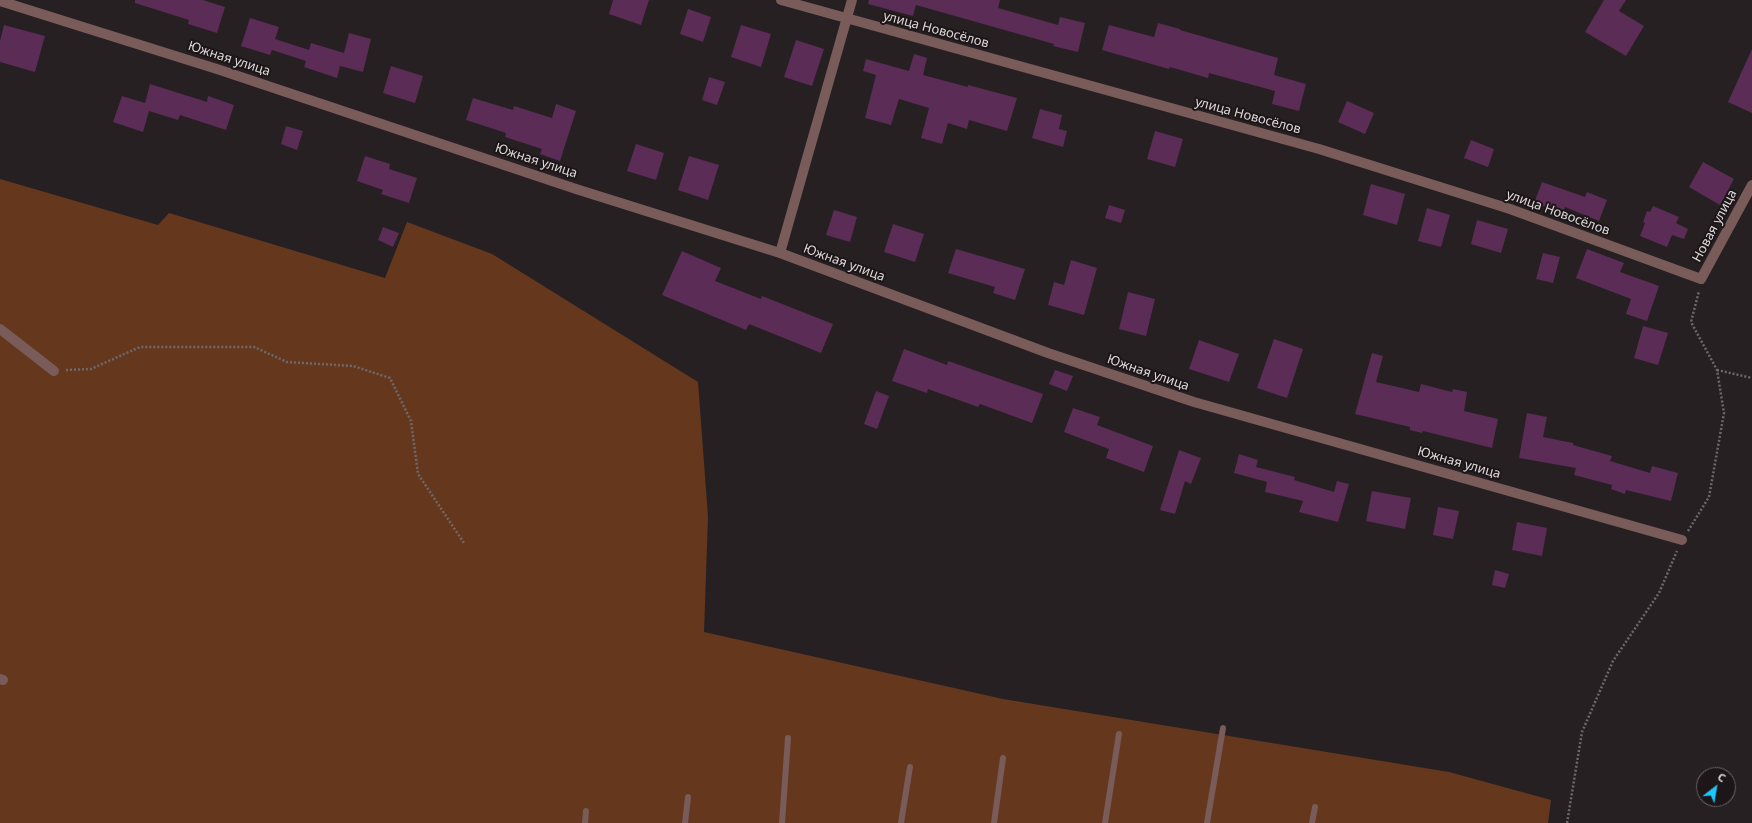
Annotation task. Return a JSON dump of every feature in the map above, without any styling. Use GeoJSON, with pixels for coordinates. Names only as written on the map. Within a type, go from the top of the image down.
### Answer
{"type":"FeatureCollection","features":[{"type":"Feature","properties":{"kind":"street","name":"улица Новосёлов"},"geometry":{"type":"LineString","coordinates":[[781,0],[1319,149],[1510,209],[1701,279]]}},
{"type":"Feature","properties":{"kind":"street"},"geometry":{"type":"LineString","coordinates":[[780,253],[852,0]]}},
{"type":"Feature","properties":{"kind":"street","name":"Южная улица"},"geometry":{"type":"LineString","coordinates":[[0,1],[220,70],[576,189],[780,253],[1048,353],[1194,402],[1682,540]]}},
{"type":"Feature","properties":{"kind":"street","name":"Новая улица"},"geometry":{"type":"LineString","coordinates":[[1701,279],[1752,184]]}},
{"type":"Feature","properties":{"kind":"street"},"geometry":{"type":"LineString","coordinates":[[0,330],[54,371]]}},
{"type":"Feature","properties":{"kind":"lane"},"geometry":{"type":"LineString","coordinates":[[1207,823],[1223,728]]}},
{"type":"Feature","properties":{"kind":"lane"},"geometry":{"type":"LineString","coordinates":[[1105,823],[1119,734]]}},
{"type":"Feature","properties":{"kind":"lane"},"geometry":{"type":"LineString","coordinates":[[782,823],[788,738]]}},
{"type":"Feature","properties":{"kind":"lane"},"geometry":{"type":"LineString","coordinates":[[994,823],[1003,758]]}},
{"type":"Feature","properties":{"kind":"lane"},"geometry":{"type":"LineString","coordinates":[[900,823],[910,767]]}},
{"type":"Feature","properties":{"kind":"lane"},"geometry":{"type":"LineString","coordinates":[[685,823],[688,797]]}},
{"type":"Feature","properties":{"kind":"lane"},"geometry":{"type":"LineString","coordinates":[[1312,823],[1315,807]]}},
{"type":"Feature","properties":{"kind":"lane"},"geometry":{"type":"LineString","coordinates":[[585,823],[586,811]]}},
{"type":"Feature","properties":{"kind":"path"},"geometry":{"type":"LineString","coordinates":[[1567,823],[1582,732],[1613,661],[1659,593],[1682,540],[1709,498],[1724,412],[1717,370],[1691,322],[1701,279]]}},
{"type":"Feature","properties":{"kind":"path"},"geometry":{"type":"LineString","coordinates":[[54,371],[91,369],[140,347],[254,347],[287,362],[353,366],[390,378],[411,421],[418,474],[464,543]]}},
{"type":"Feature","properties":{"kind":"path"},"geometry":{"type":"LineString","coordinates":[[1717,370],[1752,378]]}},
{"type":"Feature","properties":{"kind":"shaded area"},"geometry":{"type":"Polygon","coordinates":[[[0,179],[158,225],[169,213],[385,278],[407,222],[492,254],[698,382],[708,517],[704,632],[1003,699],[1449,772],[1551,800],[1548,823],[0,823],[0,179]]]}},
{"type":"Feature","properties":{"kind":"building"},"geometry":{"type":"Polygon","coordinates":[[[135,0],[203,0],[225,7],[217,33],[188,24],[189,20],[135,3],[135,0]]]}},
{"type":"Feature","properties":{"kind":"building"},"geometry":{"type":"Polygon","coordinates":[[[613,0],[649,0],[641,25],[609,14],[613,0]]]}},
{"type":"Feature","properties":{"kind":"building"},"geometry":{"type":"Polygon","coordinates":[[[869,0],[1000,0],[998,8],[1058,25],[1060,17],[1085,23],[1078,52],[1053,46],[1054,44],[916,5],[913,16],[868,4],[869,0]]]}},
{"type":"Feature","properties":{"kind":"building"},"geometry":{"type":"Polygon","coordinates":[[[1604,0],[1626,0],[1619,11],[1644,26],[1626,56],[1585,32],[1604,0]]]}},
{"type":"Feature","properties":{"kind":"building"},"geometry":{"type":"Polygon","coordinates":[[[688,9],[711,17],[703,42],[680,34],[688,9]]]}},
{"type":"Feature","properties":{"kind":"building"},"geometry":{"type":"Polygon","coordinates":[[[250,18],[279,27],[275,39],[309,50],[311,43],[344,53],[349,33],[371,39],[363,72],[340,66],[337,78],[304,67],[306,61],[272,50],[270,55],[241,46],[250,18]]]}},
{"type":"Feature","properties":{"kind":"building"},"geometry":{"type":"Polygon","coordinates":[[[1158,23],[1278,58],[1274,75],[1306,84],[1299,111],[1272,104],[1275,91],[1209,73],[1208,78],[1170,67],[1169,69],[1102,50],[1109,25],[1154,37],[1158,23]]]}},
{"type":"Feature","properties":{"kind":"building"},"geometry":{"type":"Polygon","coordinates":[[[4,25],[45,36],[35,72],[0,62],[0,41],[4,25]]]}},
{"type":"Feature","properties":{"kind":"building"},"geometry":{"type":"Polygon","coordinates":[[[741,25],[771,34],[761,67],[731,57],[741,25]]]}},
{"type":"Feature","properties":{"kind":"building"},"geometry":{"type":"Polygon","coordinates":[[[796,40],[824,49],[812,86],[784,77],[796,40]]]}},
{"type":"Feature","properties":{"kind":"building"},"geometry":{"type":"Polygon","coordinates":[[[1752,49],[1752,113],[1728,102],[1752,49]]]}},
{"type":"Feature","properties":{"kind":"building"},"geometry":{"type":"Polygon","coordinates":[[[914,54],[927,58],[923,75],[1017,98],[1007,131],[969,120],[967,129],[948,123],[942,144],[921,138],[929,108],[899,99],[891,125],[865,118],[876,75],[863,71],[866,59],[909,71],[914,54]]]}},
{"type":"Feature","properties":{"kind":"building"},"geometry":{"type":"Polygon","coordinates":[[[391,66],[423,76],[415,103],[383,93],[391,66]]]}},
{"type":"Feature","properties":{"kind":"building"},"geometry":{"type":"Polygon","coordinates":[[[709,77],[725,82],[717,105],[702,100],[709,77]]]}},
{"type":"Feature","properties":{"kind":"building"},"geometry":{"type":"Polygon","coordinates":[[[150,84],[207,102],[208,96],[234,105],[226,130],[180,115],[178,120],[149,111],[143,132],[113,122],[122,96],[145,103],[150,84]]]}},
{"type":"Feature","properties":{"kind":"building"},"geometry":{"type":"Polygon","coordinates":[[[473,98],[513,110],[514,106],[552,118],[556,104],[576,111],[560,161],[540,154],[542,149],[505,137],[506,133],[466,120],[473,98]]]}},
{"type":"Feature","properties":{"kind":"building"},"geometry":{"type":"Polygon","coordinates":[[[1347,101],[1374,113],[1365,134],[1338,122],[1347,101]]]}},
{"type":"Feature","properties":{"kind":"building"},"geometry":{"type":"Polygon","coordinates":[[[1040,109],[1062,115],[1059,129],[1067,131],[1063,147],[1032,138],[1040,109]]]}},
{"type":"Feature","properties":{"kind":"building"},"geometry":{"type":"Polygon","coordinates":[[[286,126],[303,131],[297,150],[281,144],[286,126]]]}},
{"type":"Feature","properties":{"kind":"building"},"geometry":{"type":"Polygon","coordinates":[[[1155,131],[1183,139],[1175,167],[1147,159],[1155,131]]]}},
{"type":"Feature","properties":{"kind":"building"},"geometry":{"type":"Polygon","coordinates":[[[1471,140],[1494,149],[1488,167],[1464,158],[1471,140]]]}},
{"type":"Feature","properties":{"kind":"building"},"geometry":{"type":"Polygon","coordinates":[[[636,144],[664,153],[656,180],[627,171],[636,144]]]}},
{"type":"Feature","properties":{"kind":"building"},"geometry":{"type":"Polygon","coordinates":[[[365,156],[390,164],[389,169],[417,178],[409,203],[381,194],[383,190],[357,181],[365,156]]]}},
{"type":"Feature","properties":{"kind":"building"},"geometry":{"type":"Polygon","coordinates":[[[689,156],[719,165],[708,200],[678,190],[689,156]]]}},
{"type":"Feature","properties":{"kind":"building"},"geometry":{"type":"Polygon","coordinates":[[[1703,162],[1734,179],[1720,205],[1689,187],[1703,162]]]}},
{"type":"Feature","properties":{"kind":"building"},"geometry":{"type":"Polygon","coordinates":[[[1542,182],[1585,197],[1587,192],[1607,200],[1599,221],[1565,207],[1563,213],[1534,203],[1542,182]]]}},
{"type":"Feature","properties":{"kind":"building"},"geometry":{"type":"Polygon","coordinates":[[[1371,184],[1405,194],[1397,225],[1363,215],[1371,184]]]}},
{"type":"Feature","properties":{"kind":"building"},"geometry":{"type":"Polygon","coordinates":[[[1109,205],[1125,210],[1121,223],[1105,218],[1109,205]]]}},
{"type":"Feature","properties":{"kind":"building"},"geometry":{"type":"Polygon","coordinates":[[[1653,206],[1679,217],[1676,223],[1688,229],[1684,239],[1672,235],[1667,247],[1640,236],[1645,223],[1643,222],[1647,211],[1650,212],[1653,206]]]}},
{"type":"Feature","properties":{"kind":"building"},"geometry":{"type":"Polygon","coordinates":[[[1427,208],[1450,215],[1441,247],[1418,241],[1427,208]]]}},
{"type":"Feature","properties":{"kind":"building"},"geometry":{"type":"Polygon","coordinates":[[[834,210],[857,217],[850,242],[826,235],[834,210]]]}},
{"type":"Feature","properties":{"kind":"building"},"geometry":{"type":"Polygon","coordinates":[[[1477,220],[1508,229],[1501,253],[1471,244],[1477,220]]]}},
{"type":"Feature","properties":{"kind":"building"},"geometry":{"type":"Polygon","coordinates":[[[893,224],[924,234],[915,262],[884,252],[893,224]]]}},
{"type":"Feature","properties":{"kind":"building"},"geometry":{"type":"Polygon","coordinates":[[[383,227],[399,233],[393,247],[378,240],[383,227]]]}},
{"type":"Feature","properties":{"kind":"building"},"geometry":{"type":"Polygon","coordinates":[[[956,249],[1025,269],[1015,300],[993,293],[995,287],[948,273],[956,249]]]}},
{"type":"Feature","properties":{"kind":"building"},"geometry":{"type":"Polygon","coordinates":[[[1587,249],[1624,263],[1620,272],[1659,286],[1647,321],[1626,314],[1631,299],[1576,278],[1587,249]]]}},
{"type":"Feature","properties":{"kind":"building"},"geometry":{"type":"Polygon","coordinates":[[[682,251],[721,268],[715,281],[761,299],[762,296],[833,324],[821,353],[749,324],[746,330],[662,295],[682,251]]]}},
{"type":"Feature","properties":{"kind":"building"},"geometry":{"type":"Polygon","coordinates":[[[1543,253],[1560,257],[1553,283],[1536,279],[1543,253]]]}},
{"type":"Feature","properties":{"kind":"building"},"geometry":{"type":"Polygon","coordinates":[[[1071,260],[1097,268],[1084,315],[1048,305],[1054,282],[1064,285],[1071,260]]]}},
{"type":"Feature","properties":{"kind":"building"},"geometry":{"type":"Polygon","coordinates":[[[1128,292],[1155,299],[1146,336],[1119,329],[1128,292]]]}},
{"type":"Feature","properties":{"kind":"building"},"geometry":{"type":"Polygon","coordinates":[[[1643,326],[1668,333],[1658,365],[1634,358],[1643,326]]]}},
{"type":"Feature","properties":{"kind":"building"},"geometry":{"type":"Polygon","coordinates":[[[1274,339],[1303,349],[1287,398],[1257,388],[1274,339]]]}},
{"type":"Feature","properties":{"kind":"building"},"geometry":{"type":"Polygon","coordinates":[[[1199,340],[1239,354],[1229,382],[1189,369],[1199,340]]]}},
{"type":"Feature","properties":{"kind":"building"},"geometry":{"type":"Polygon","coordinates":[[[904,349],[947,365],[948,361],[1043,394],[1032,423],[980,404],[978,407],[928,389],[927,393],[892,381],[904,349]]]}},
{"type":"Feature","properties":{"kind":"building"},"geometry":{"type":"Polygon","coordinates":[[[1372,353],[1383,356],[1376,382],[1419,392],[1421,384],[1452,392],[1453,389],[1467,392],[1464,411],[1498,419],[1492,448],[1423,431],[1422,433],[1410,430],[1410,427],[1355,414],[1372,353]]]}},
{"type":"Feature","properties":{"kind":"building"},"geometry":{"type":"Polygon","coordinates":[[[1055,370],[1073,376],[1067,391],[1049,384],[1055,370]]]}},
{"type":"Feature","properties":{"kind":"building"},"geometry":{"type":"Polygon","coordinates":[[[876,391],[889,396],[877,429],[864,424],[876,391]]]}},
{"type":"Feature","properties":{"kind":"building"},"geometry":{"type":"Polygon","coordinates":[[[1073,408],[1100,417],[1097,425],[1153,446],[1144,472],[1106,458],[1109,449],[1064,432],[1073,408]]]}},
{"type":"Feature","properties":{"kind":"building"},"geometry":{"type":"Polygon","coordinates":[[[1527,413],[1547,417],[1543,437],[1573,443],[1573,445],[1612,456],[1610,461],[1650,473],[1652,466],[1678,473],[1671,501],[1626,490],[1625,494],[1611,489],[1612,485],[1574,475],[1576,468],[1519,458],[1527,413]]]}},
{"type":"Feature","properties":{"kind":"building"},"geometry":{"type":"Polygon","coordinates":[[[1179,450],[1201,458],[1191,484],[1185,481],[1175,514],[1160,510],[1179,450]]]}},
{"type":"Feature","properties":{"kind":"building"},"geometry":{"type":"Polygon","coordinates":[[[1239,454],[1258,460],[1256,467],[1295,477],[1294,480],[1334,492],[1337,481],[1349,484],[1338,522],[1299,512],[1303,501],[1265,492],[1267,482],[1234,473],[1239,454]]]}},
{"type":"Feature","properties":{"kind":"building"},"geometry":{"type":"Polygon","coordinates":[[[1372,491],[1411,498],[1405,529],[1366,521],[1372,491]]]}},
{"type":"Feature","properties":{"kind":"building"},"geometry":{"type":"Polygon","coordinates":[[[1438,507],[1459,511],[1453,539],[1433,535],[1438,507]]]}},
{"type":"Feature","properties":{"kind":"building"},"geometry":{"type":"Polygon","coordinates":[[[1517,522],[1547,528],[1542,556],[1512,550],[1517,522]]]}},
{"type":"Feature","properties":{"kind":"building"},"geometry":{"type":"Polygon","coordinates":[[[1495,570],[1509,574],[1505,588],[1492,585],[1495,570]]]}}]}
